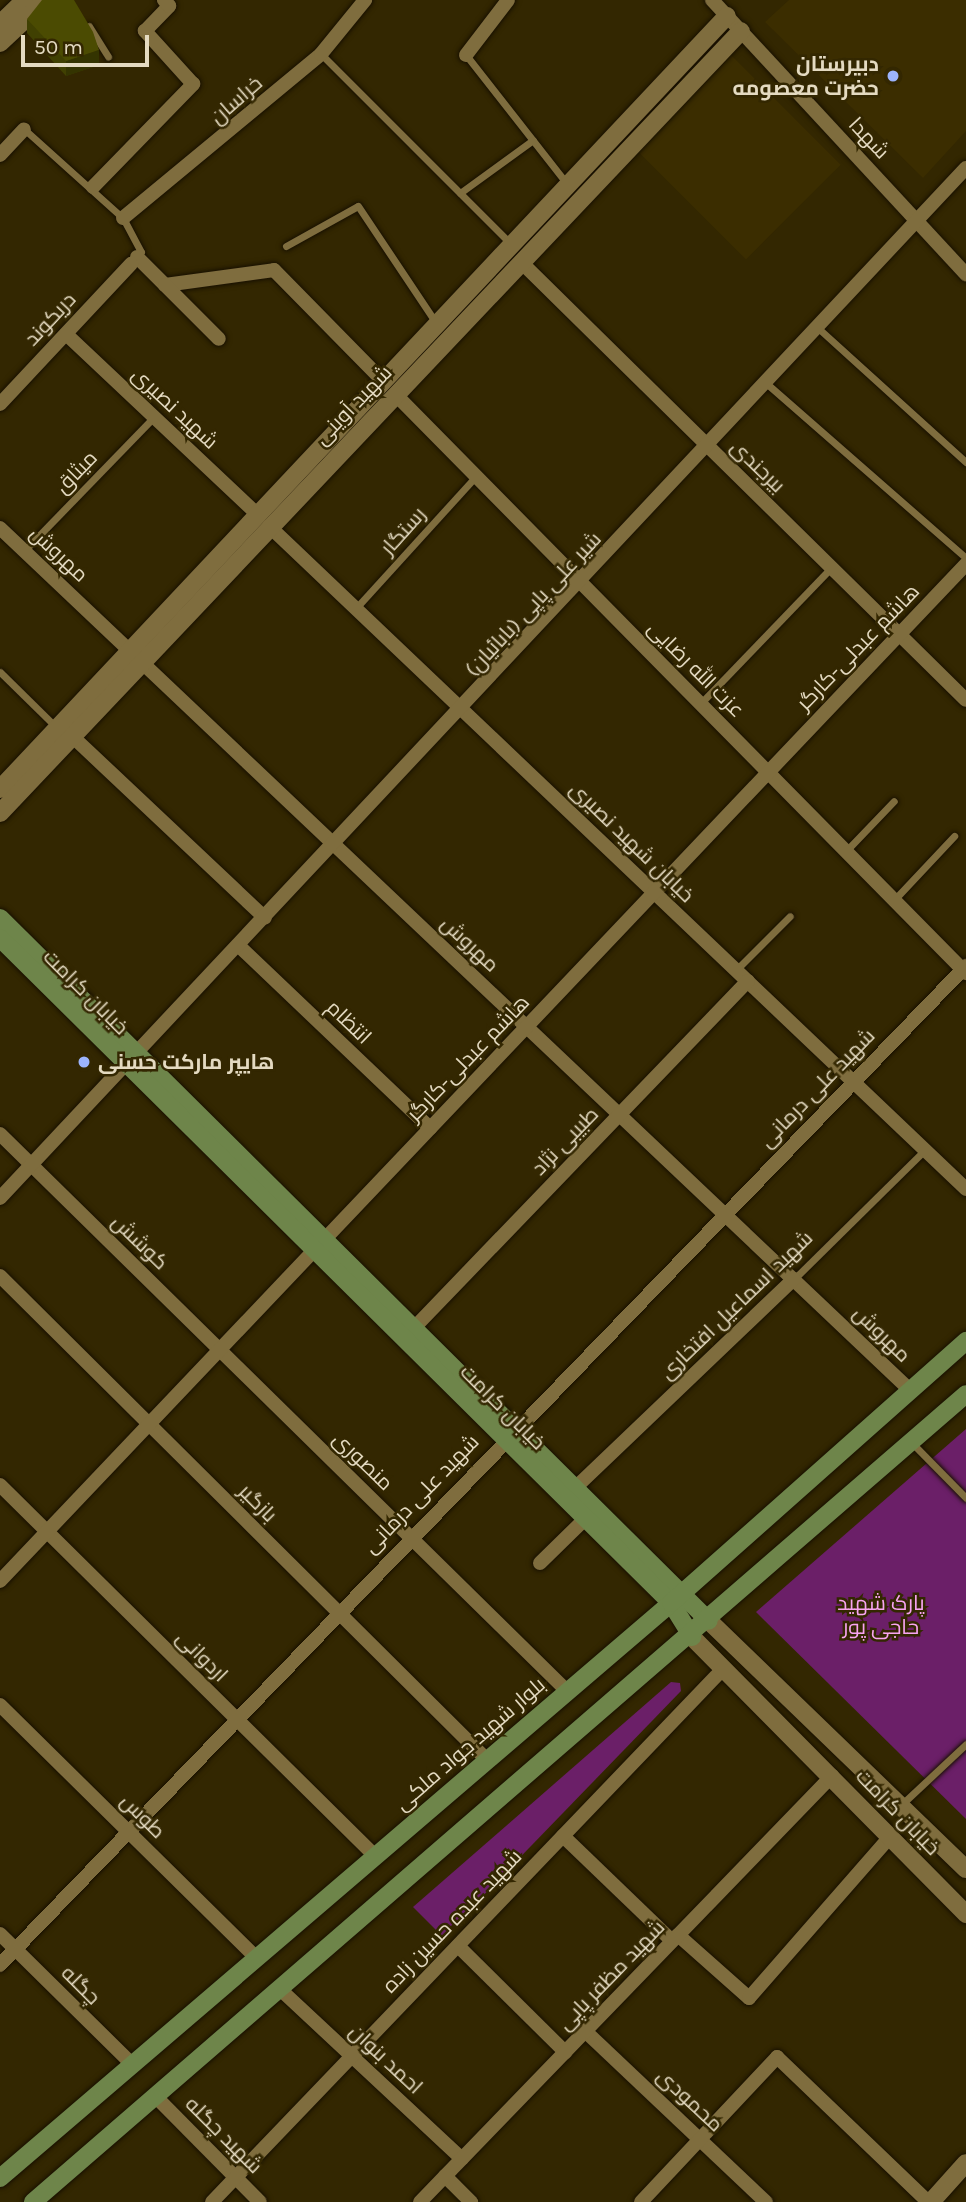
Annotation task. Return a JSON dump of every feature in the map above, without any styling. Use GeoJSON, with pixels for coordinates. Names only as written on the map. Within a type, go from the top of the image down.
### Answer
{"type":"FeatureCollection","features":[{"type":"Feature","properties":{"kind":"main road","name":"خیابان کرامت"},"geometry":{"type":"LineString","coordinates":[[0,918],[131,1059]]}},
{"type":"Feature","properties":{"kind":"main road","name":"خیابان کرامت"},"geometry":{"type":"LineString","coordinates":[[0,938],[131,1059],[508,1433],[574,1489],[676,1598],[692,1637]]}},
{"type":"Feature","properties":{"kind":"main road","name":"خیابان کرامت"},"geometry":{"type":"LineString","coordinates":[[320,1245],[413,1329],[585,1519],[676,1598],[709,1621]]}},
{"type":"Feature","properties":{"kind":"main road","name":"بلوار شهید جواد ملکی"},"geometry":{"type":"LineString","coordinates":[[0,2178],[676,1598],[966,1341]]}},
{"type":"Feature","properties":{"kind":"main road"},"geometry":{"type":"LineString","coordinates":[[33,2202],[158,2098],[692,1637],[966,1394]]}},
{"type":"Feature","properties":{"kind":"street"},"geometry":{"type":"LineString","coordinates":[[0,24],[26,0]]}},
{"type":"Feature","properties":{"kind":"street"},"geometry":{"type":"LineString","coordinates":[[0,43],[46,0]]}},
{"type":"Feature","properties":{"kind":"street"},"geometry":{"type":"LineString","coordinates":[[93,187],[193,84],[145,32],[169,6],[164,0]]}},
{"type":"Feature","properties":{"kind":"street","name":"خراسان"},"geometry":{"type":"LineString","coordinates":[[123,218],[321,54],[365,0]]}},
{"type":"Feature","properties":{"kind":"street"},"geometry":{"type":"LineString","coordinates":[[466,55],[508,0]]}},
{"type":"Feature","properties":{"kind":"street","name":"شهدا"},"geometry":{"type":"LineString","coordinates":[[712,0],[966,274]]}},
{"type":"Feature","properties":{"kind":"street","name":"شهید آوینی"},"geometry":{"type":"LineString","coordinates":[[0,813],[129,649],[727,16]]}},
{"type":"Feature","properties":{"kind":"street","name":"شهید آوینی"},"geometry":{"type":"LineString","coordinates":[[0,789],[143,662],[741,31]]}},
{"type":"Feature","properties":{"kind":"street"},"geometry":{"type":"LineString","coordinates":[[0,155],[24,129]]}},
{"type":"Feature","properties":{"kind":"street","name":"شیر علی پاپی (بابائیان)"},"geometry":{"type":"LineString","coordinates":[[0,1198],[463,710],[966,168]]}},
{"type":"Feature","properties":{"kind":"street"},"geometry":{"type":"LineString","coordinates":[[134,260],[165,285],[219,339]]}},
{"type":"Feature","properties":{"kind":"street","name":"دریکوند"},"geometry":{"type":"LineString","coordinates":[[0,404],[134,260]]}},
{"type":"Feature","properties":{"kind":"street","name":"بیرجندی"},"geometry":{"type":"LineString","coordinates":[[521,262],[966,699]]}},
{"type":"Feature","properties":{"kind":"street"},"geometry":{"type":"LineString","coordinates":[[165,285],[274,270],[382,380]]}},
{"type":"Feature","properties":{"kind":"street","name":"شهید نصیری"},"geometry":{"type":"LineString","coordinates":[[66,334],[256,513]]}},
{"type":"Feature","properties":{"kind":"street","name":"عزت الله رضایی"},"geometry":{"type":"LineString","coordinates":[[396,395],[965,969]]}},
{"type":"Feature","properties":{"kind":"street","name":"خیابان شهید نصیری"},"geometry":{"type":"LineString","coordinates":[[269,526],[966,1189]]}},
{"type":"Feature","properties":{"kind":"street","name":"مهروش"},"geometry":{"type":"LineString","coordinates":[[0,528],[911,1391]]}},
{"type":"Feature","properties":{"kind":"street","name":"هاشم عبدلی-کارگر"},"geometry":{"type":"LineString","coordinates":[[0,1581],[966,564]]}},
{"type":"Feature","properties":{"kind":"street"},"geometry":{"type":"LineString","coordinates":[[64,732],[265,918]]}},
{"type":"Feature","properties":{"kind":"street","name":"انتظام"},"geometry":{"type":"LineString","coordinates":[[239,946],[430,1128]]}},
{"type":"Feature","properties":{"kind":"street","name":"شهید علی درمانی"},"geometry":{"type":"LineString","coordinates":[[0,1965],[336,1610],[411,1537],[508,1433],[965,969]]}},
{"type":"Feature","properties":{"kind":"street","name":"طبیبی نژاد"},"geometry":{"type":"LineString","coordinates":[[413,1329],[748,981]]}},
{"type":"Feature","properties":{"kind":"street","name":"کوشش"},"geometry":{"type":"LineString","coordinates":[[0,1134],[219,1350]]}},
{"type":"Feature","properties":{"kind":"street","name":"بازگیر"},"geometry":{"type":"LineString","coordinates":[[0,1276],[487,1760]]}},
{"type":"Feature","properties":{"kind":"street","name":"شهید اسماعیل افتخاری"},"geometry":{"type":"LineString","coordinates":[[574,1489],[794,1279]]}},
{"type":"Feature","properties":{"kind":"street","name":"منصوری"},"geometry":{"type":"LineString","coordinates":[[219,1350],[567,1691]]}},
{"type":"Feature","properties":{"kind":"street","name":"اردوانی"},"geometry":{"type":"LineString","coordinates":[[0,1485],[375,1856]]}},
{"type":"Feature","properties":{"kind":"street"},"geometry":{"type":"LineString","coordinates":[[540,1563],[585,1519]]}},
{"type":"Feature","properties":{"kind":"street","name":"خیابان کرامت"},"geometry":{"type":"LineString","coordinates":[[709,1621],[966,1869]]}},
{"type":"Feature","properties":{"kind":"street","name":"خیابان کرامت"},"geometry":{"type":"LineString","coordinates":[[692,1637],[966,1914]]}},
{"type":"Feature","properties":{"kind":"street","name":"شهید عبده حسین زاده"},"geometry":{"type":"LineString","coordinates":[[212,2202],[722,1670]]}},
{"type":"Feature","properties":{"kind":"street","name":"طوس"},"geometry":{"type":"LineString","coordinates":[[0,1705],[257,1958]]}},
{"type":"Feature","properties":{"kind":"street","name":"شهید مظفر پاپی"},"geometry":{"type":"LineString","coordinates":[[420,2202],[832,1776]]}},
{"type":"Feature","properties":{"kind":"street"},"geometry":{"type":"LineString","coordinates":[[563,1836],[675,1938],[750,1998],[890,1837]]}},
{"type":"Feature","properties":{"kind":"street","name":"چگله"},"geometry":{"type":"LineString","coordinates":[[0,1934],[132,2065]]}},
{"type":"Feature","properties":{"kind":"street"},"geometry":{"type":"LineString","coordinates":[[457,1946],[565,2052]]}},
{"type":"Feature","properties":{"kind":"street","name":"احمد بنوان"},"geometry":{"type":"LineString","coordinates":[[282,1991],[461,2159]]}},
{"type":"Feature","properties":{"kind":"street","name":"محمودی"},"geometry":{"type":"LineString","coordinates":[[585,2031],[766,2202]]}},
{"type":"Feature","properties":{"kind":"street"},"geometry":{"type":"LineString","coordinates":[[641,2202],[777,2057],[930,2202],[966,2163]]}},
{"type":"Feature","properties":{"kind":"street","name":"شهید چگله"},"geometry":{"type":"LineString","coordinates":[[158,2098],[260,2202]]}},
{"type":"Feature","properties":{"kind":"street"},"geometry":{"type":"LineString","coordinates":[[445,2176],[471,2202]]}},
{"type":"Feature","properties":{"kind":"lane"},"geometry":{"type":"LineString","coordinates":[[82,17],[108,57]]}},
{"type":"Feature","properties":{"kind":"lane"},"geometry":{"type":"LineString","coordinates":[[321,54],[511,244]]}},
{"type":"Feature","properties":{"kind":"lane"},"geometry":{"type":"LineString","coordinates":[[466,55],[568,184]]}},
{"type":"Feature","properties":{"kind":"lane"},"geometry":{"type":"LineString","coordinates":[[24,129],[93,187],[123,218],[141,252],[134,260]]}},
{"type":"Feature","properties":{"kind":"lane"},"geometry":{"type":"LineString","coordinates":[[460,193],[533,140]]}},
{"type":"Feature","properties":{"kind":"lane"},"geometry":{"type":"LineString","coordinates":[[286,246],[358,206],[436,324]]}},
{"type":"Feature","properties":{"kind":"lane"},"geometry":{"type":"LineString","coordinates":[[818,328],[966,462]]}},
{"type":"Feature","properties":{"kind":"lane"},"geometry":{"type":"LineString","coordinates":[[766,383],[966,558]]}},
{"type":"Feature","properties":{"kind":"lane","name":"میثاق"},"geometry":{"type":"LineString","coordinates":[[24,551],[154,417]]}},
{"type":"Feature","properties":{"kind":"lane","name":"رستگار"},"geometry":{"type":"LineString","coordinates":[[356,609],[476,476]]}},
{"type":"Feature","properties":{"kind":"lane"},"geometry":{"type":"LineString","coordinates":[[700,704],[831,567]]}},
{"type":"Feature","properties":{"kind":"lane"},"geometry":{"type":"LineString","coordinates":[[0,672],[64,732]]}},
{"type":"Feature","properties":{"kind":"lane"},"geometry":{"type":"LineString","coordinates":[[846,851],[894,801]]}},
{"type":"Feature","properties":{"kind":"lane"},"geometry":{"type":"LineString","coordinates":[[894,900],[954,836]]}},
{"type":"Feature","properties":{"kind":"lane"},"geometry":{"type":"LineString","coordinates":[[735,970],[790,916]]}},
{"type":"Feature","properties":{"kind":"lane","name":"شهید اسماعیل افتخاری"},"geometry":{"type":"LineString","coordinates":[[794,1279],[925,1150]]}},
{"type":"Feature","properties":{"kind":"lane"},"geometry":{"type":"LineString","coordinates":[[911,1442],[966,1498]]}},
{"type":"Feature","properties":{"kind":"lane"},"geometry":{"type":"LineString","coordinates":[[901,1805],[966,1744]]}},
{"type":"Feature","properties":{"kind":"shaded area","name":"دبیرستان حضرت معصومه"},"geometry":{"type":"Polygon","coordinates":[[[789,0],[966,0],[966,131],[923,178],[765,22],[789,0]]]}},
{"type":"Feature","properties":{"kind":"shaded area"},"geometry":{"type":"Polygon","coordinates":[[[724,48],[841,165],[746,259],[629,143],[724,48]]]}},
{"type":"Feature","properties":{"kind":"green space","name":"پارک شهید حاجی پور"},"geometry":{"type":"Polygon","coordinates":[[[966,1429],[966,1819],[756,1612],[966,1429]]]}},
{"type":"Feature","properties":{"kind":"green space"},"geometry":{"type":"Polygon","coordinates":[[[671,1682],[680,1683],[681,1691],[443,1937],[413,1907],[671,1682]]]}},
{"type":"Feature","properties":{"kind":"building"},"geometry":{"type":"Polygon","coordinates":[[[42,0],[74,0],[93,32],[99,50],[66,61],[27,19],[42,0]]]}},
{"type":"Feature","properties":{"kind":"place","name":"دبیرستان حضرت معصومه"},"geometry":{"type":"Point","coordinates":[893,76]}},
{"type":"Feature","properties":{"kind":"place","name":"هایپر مارکت حسنی"},"geometry":{"type":"Point","coordinates":[84,1062]}}]}
